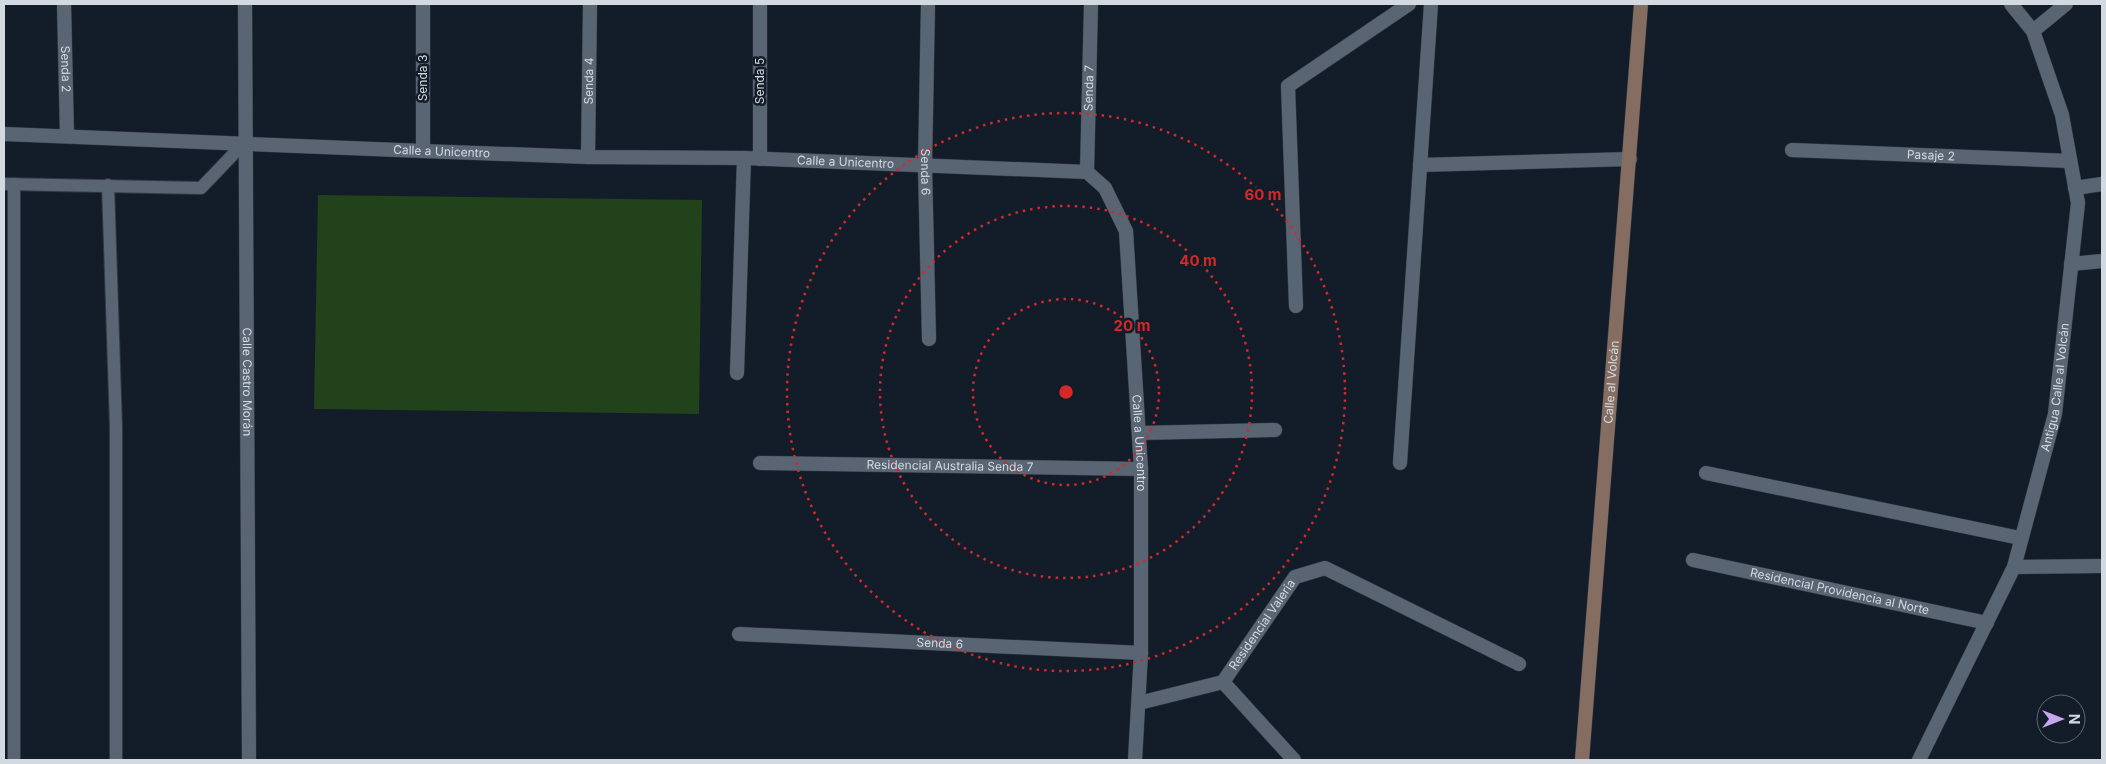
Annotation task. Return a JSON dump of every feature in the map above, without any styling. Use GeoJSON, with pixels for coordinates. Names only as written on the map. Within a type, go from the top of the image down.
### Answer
{"type":"FeatureCollection","features":[{"type":"Feature","properties":{"kind":"main road","name":"Calle al Volcán"},"geometry":{"type":"LineString","coordinates":[[1582,760],[1641,4]]}},
{"type":"Feature","properties":{"kind":"street","name":"Senda 2"},"geometry":{"type":"LineString","coordinates":[[64,4],[67,135]]}},
{"type":"Feature","properties":{"kind":"street","name":"Calle Castro Morán"},"geometry":{"type":"LineString","coordinates":[[244,4],[249,760]]}},
{"type":"Feature","properties":{"kind":"street","name":"Senda 3"},"geometry":{"type":"LineString","coordinates":[[423,4],[423,151]]}},
{"type":"Feature","properties":{"kind":"street","name":"Senda 4"},"geometry":{"type":"LineString","coordinates":[[588,157],[590,4]]}},
{"type":"Feature","properties":{"kind":"street","name":"Senda 5"},"geometry":{"type":"LineString","coordinates":[[760,4],[760,159]]}},
{"type":"Feature","properties":{"kind":"street","name":"Senda 6"},"geometry":{"type":"LineString","coordinates":[[928,4],[925,166],[930,339]]}},
{"type":"Feature","properties":{"kind":"street","name":"Senda 7"},"geometry":{"type":"LineString","coordinates":[[1086,172],[1091,4]]}},
{"type":"Feature","properties":{"kind":"street"},"geometry":{"type":"LineString","coordinates":[[1296,306],[1288,86],[1409,4]]}},
{"type":"Feature","properties":{"kind":"street"},"geometry":{"type":"LineString","coordinates":[[1400,463],[1431,4]]}},
{"type":"Feature","properties":{"kind":"street","name":"Antigua Calle al Volcán"},"geometry":{"type":"LineString","coordinates":[[1919,760],[2014,567],[2020,538],[2055,414],[2078,203],[2062,115],[2033,31],[2011,4]]}},
{"type":"Feature","properties":{"kind":"street"},"geometry":{"type":"LineString","coordinates":[[2033,31],[2066,4]]}},
{"type":"Feature","properties":{"kind":"street","name":"Calle a Unicentro"},"geometry":{"type":"LineString","coordinates":[[4,134],[588,157],[744,158],[1086,172],[1105,188],[1126,232],[1141,469],[1141,654],[1135,760]]}},
{"type":"Feature","properties":{"kind":"street","name":"Pasaje 2"},"geometry":{"type":"LineString","coordinates":[[1792,150],[2070,162]]}},
{"type":"Feature","properties":{"kind":"street"},"geometry":{"type":"LineString","coordinates":[[737,373],[744,158]]}},
{"type":"Feature","properties":{"kind":"street"},"geometry":{"type":"LineString","coordinates":[[1420,165],[1630,159]]}},
{"type":"Feature","properties":{"kind":"street"},"geometry":{"type":"LineString","coordinates":[[2075,188],[2102,184]]}},
{"type":"Feature","properties":{"kind":"street"},"geometry":{"type":"LineString","coordinates":[[2071,264],[2102,261]]}},
{"type":"Feature","properties":{"kind":"street"},"geometry":{"type":"LineString","coordinates":[[1139,433],[1275,430]]}},
{"type":"Feature","properties":{"kind":"street","name":"Residencial Australia Senda 7"},"geometry":{"type":"LineString","coordinates":[[760,463],[1141,469]]}},
{"type":"Feature","properties":{"kind":"street"},"geometry":{"type":"LineString","coordinates":[[1706,473],[2020,538]]}},
{"type":"Feature","properties":{"kind":"street","name":"Residencial Providencia al Norte"},"geometry":{"type":"LineString","coordinates":[[1693,560],[1987,623]]}},
{"type":"Feature","properties":{"kind":"street"},"geometry":{"type":"LineString","coordinates":[[2014,567],[2102,566]]}},
{"type":"Feature","properties":{"kind":"street","name":"Residencial Valeria"},"geometry":{"type":"LineString","coordinates":[[1139,703],[1223,682],[1295,577],[1324,568],[1519,664]]}},
{"type":"Feature","properties":{"kind":"street","name":"Senda 6"},"geometry":{"type":"LineString","coordinates":[[739,634],[1141,654]]}},
{"type":"Feature","properties":{"kind":"street"},"geometry":{"type":"LineString","coordinates":[[1223,682],[1294,760]]}},
{"type":"Feature","properties":{"kind":"lane"},"geometry":{"type":"LineString","coordinates":[[14,760],[9,184],[201,188],[244,143]]}},
{"type":"Feature","properties":{"kind":"lane"},"geometry":{"type":"LineString","coordinates":[[108,185],[116,427],[116,760]]}},
{"type":"Feature","properties":{"kind":"green space"},"geometry":{"type":"Polygon","coordinates":[[[318,195],[702,200],[699,414],[314,409],[318,195]]]}}]}
